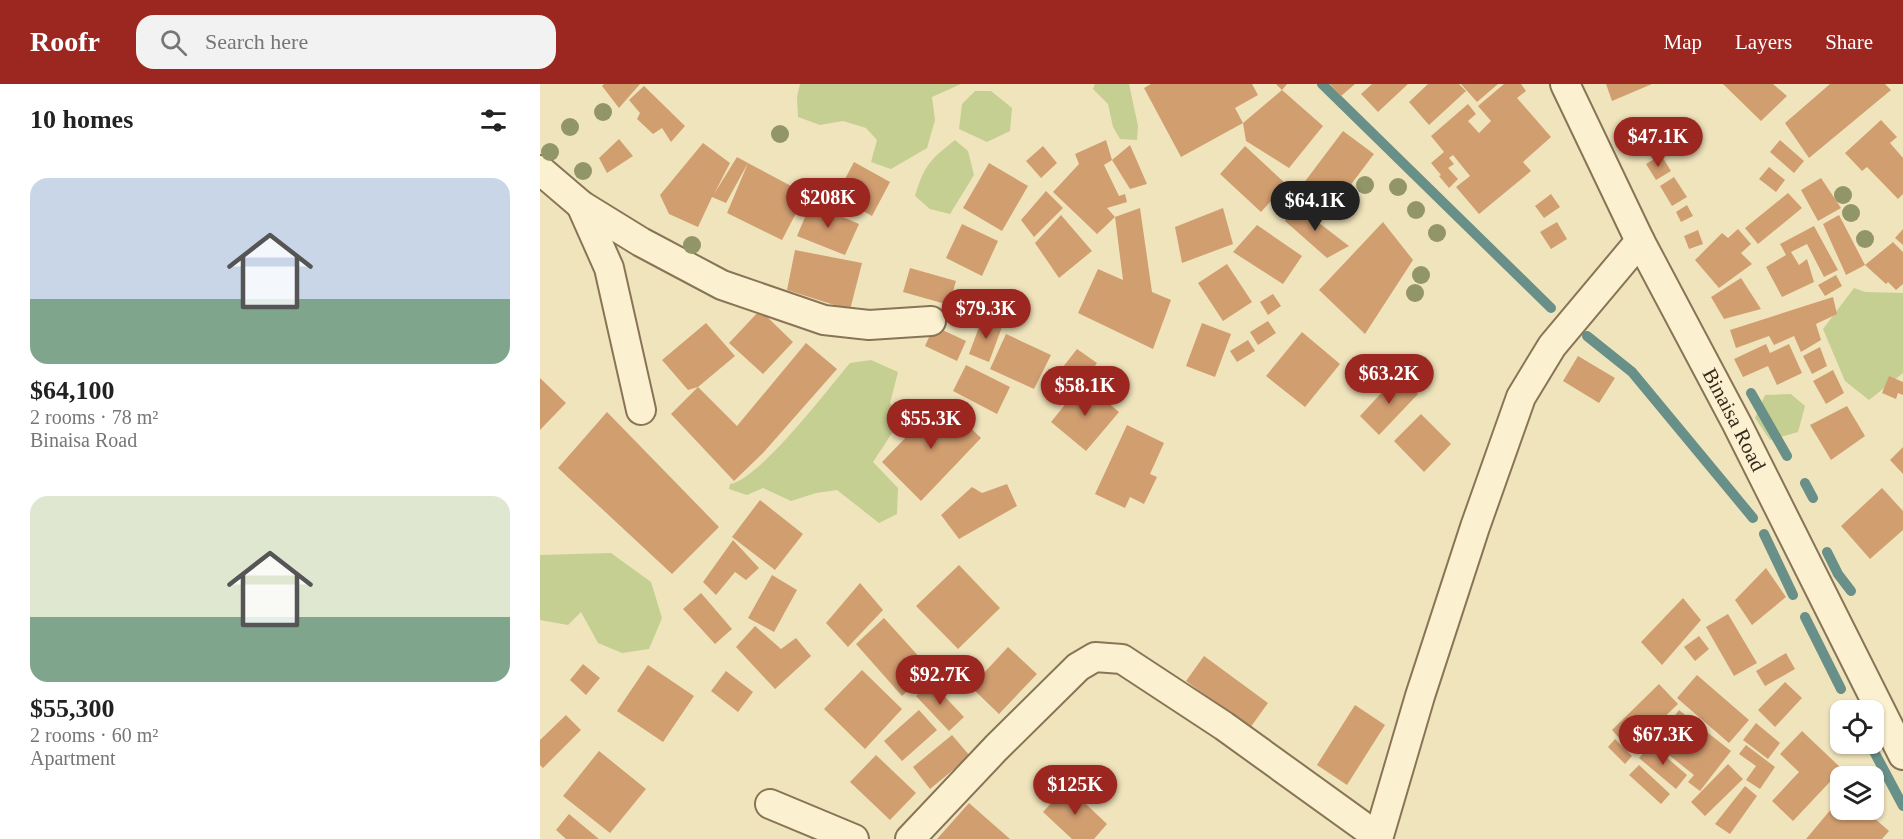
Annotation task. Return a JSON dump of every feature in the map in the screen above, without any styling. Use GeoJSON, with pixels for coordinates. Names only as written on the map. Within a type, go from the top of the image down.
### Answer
{"type":"FeatureCollection","features":[{"type":"Feature","properties":{"kind":"street","name":"Binaisa Road"},"geometry":{"type":"LineString","coordinates":[[1565,84],[1640,241],[1737,424],[1903,755]]}},
{"type":"Feature","properties":{"kind":"street"},"geometry":{"type":"LineString","coordinates":[[540,170],[582,205],[640,242],[722,285],[824,320],[869,325],[931,321]]}},
{"type":"Feature","properties":{"kind":"street"},"geometry":{"type":"LineString","coordinates":[[582,205],[609,268],[641,410]]}},
{"type":"Feature","properties":{"kind":"street"},"geometry":{"type":"LineString","coordinates":[[910,839],[996,748],[1078,668],[1095,657],[1122,659],[1224,726],[1378,838],[1423,685],[1521,397],[1552,346],[1640,241]]}},
{"type":"Feature","properties":{"kind":"street"},"geometry":{"type":"LineString","coordinates":[[770,804],[854,839]]}},
{"type":"Feature","properties":{"kind":"green space"},"geometry":{"type":"Polygon","coordinates":[[[800,84],[961,84],[932,97],[935,120],[927,148],[891,169],[871,162],[877,140],[866,128],[843,121],[820,125],[798,117],[797,97],[800,84]]]}},
{"type":"Feature","properties":{"kind":"green space"},"geometry":{"type":"Polygon","coordinates":[[[1095,84],[1129,84],[1138,126],[1137,140],[1120,139],[1113,127],[1108,104],[1093,89],[1095,84]]]}},
{"type":"Feature","properties":{"kind":"green space"},"geometry":{"type":"Polygon","coordinates":[[[975,91],[991,91],[1012,108],[1010,131],[987,142],[959,129],[962,104],[975,91]]]}},
{"type":"Feature","properties":{"kind":"green space"},"geometry":{"type":"Polygon","coordinates":[[[955,140],[968,151],[974,175],[950,214],[930,209],[915,196],[929,164],[955,140]]]}},
{"type":"Feature","properties":{"kind":"green space"},"geometry":{"type":"Polygon","coordinates":[[[1854,288],[1865,292],[1903,293],[1903,373],[1869,400],[1845,381],[1823,329],[1854,288]]]}},
{"type":"Feature","properties":{"kind":"green space"},"geometry":{"type":"Polygon","coordinates":[[[871,360],[898,372],[890,403],[900,421],[873,462],[898,488],[897,514],[879,523],[837,490],[816,493],[791,501],[763,488],[747,495],[729,489],[730,484],[743,479],[775,451],[850,363],[871,360]]]}},
{"type":"Feature","properties":{"kind":"green space"},"geometry":{"type":"Polygon","coordinates":[[[1791,394],[1805,406],[1798,432],[1770,440],[1755,418],[1765,395],[1791,394]]]}},
{"type":"Feature","properties":{"kind":"green space"},"geometry":{"type":"Polygon","coordinates":[[[611,553],[651,582],[662,618],[649,649],[622,653],[598,643],[581,612],[568,625],[540,620],[540,555],[611,553]]]}},
{"type":"Feature","properties":{"kind":"building"},"geometry":{"type":"Polygon","coordinates":[[[604,84],[640,84],[619,108],[602,86],[604,84]]]}},
{"type":"Feature","properties":{"kind":"building"},"geometry":{"type":"Polygon","coordinates":[[[1151,84],[1252,84],[1258,95],[1235,108],[1243,123],[1181,157],[1144,88],[1151,84]]]}},
{"type":"Feature","properties":{"kind":"building"},"geometry":{"type":"Polygon","coordinates":[[[1276,84],[1287,84],[1282,90],[1276,84]]]}},
{"type":"Feature","properties":{"kind":"building"},"geometry":{"type":"Polygon","coordinates":[[[1330,84],[1355,84],[1341,96],[1330,84]]]}},
{"type":"Feature","properties":{"kind":"building"},"geometry":{"type":"Polygon","coordinates":[[[1372,84],[1408,84],[1378,112],[1361,94],[1372,84]]]}},
{"type":"Feature","properties":{"kind":"building"},"geometry":{"type":"Polygon","coordinates":[[[1428,84],[1459,84],[1466,91],[1429,125],[1409,102],[1428,84]]]}},
{"type":"Feature","properties":{"kind":"building"},"geometry":{"type":"Polygon","coordinates":[[[1461,84],[1498,84],[1477,102],[1461,84]]]}},
{"type":"Feature","properties":{"kind":"building"},"geometry":{"type":"Polygon","coordinates":[[[1504,84],[1521,84],[1526,91],[1517,98],[1551,137],[1523,162],[1531,171],[1479,214],[1456,187],[1470,176],[1453,155],[1449,158],[1454,164],[1448,168],[1458,179],[1449,188],[1431,163],[1444,152],[1431,136],[1468,104],[1476,114],[1468,121],[1479,133],[1491,121],[1478,106],[1504,84]]]}},
{"type":"Feature","properties":{"kind":"building"},"geometry":{"type":"Polygon","coordinates":[[[1606,84],[1652,84],[1612,101],[1606,84]]]}},
{"type":"Feature","properties":{"kind":"building"},"geometry":{"type":"Polygon","coordinates":[[[1723,84],[1773,84],[1787,96],[1761,121],[1723,84]]]}},
{"type":"Feature","properties":{"kind":"building"},"geometry":{"type":"Polygon","coordinates":[[[1830,84],[1885,84],[1891,90],[1809,158],[1785,123],[1830,84]]]}},
{"type":"Feature","properties":{"kind":"building"},"geometry":{"type":"Polygon","coordinates":[[[644,86],[685,126],[671,142],[662,128],[653,134],[637,119],[640,113],[629,100],[644,86]]]}},
{"type":"Feature","properties":{"kind":"building"},"geometry":{"type":"Polygon","coordinates":[[[1282,90],[1323,126],[1289,168],[1246,141],[1243,123],[1282,90]]]}},
{"type":"Feature","properties":{"kind":"building"},"geometry":{"type":"Polygon","coordinates":[[[1881,120],[1897,137],[1890,143],[1903,158],[1903,194],[1898,199],[1867,167],[1862,171],[1845,153],[1881,120]]]}},
{"type":"Feature","properties":{"kind":"building"},"geometry":{"type":"Polygon","coordinates":[[[1658,123],[1664,133],[1648,141],[1643,131],[1658,123]]]}},
{"type":"Feature","properties":{"kind":"building"},"geometry":{"type":"Polygon","coordinates":[[[1343,131],[1374,154],[1334,207],[1303,184],[1343,131]]]}},
{"type":"Feature","properties":{"kind":"building"},"geometry":{"type":"Polygon","coordinates":[[[619,139],[633,156],[607,173],[599,158],[619,139]]]}},
{"type":"Feature","properties":{"kind":"building"},"geometry":{"type":"Polygon","coordinates":[[[1106,140],[1112,160],[1104,165],[1119,196],[1125,194],[1127,202],[1107,208],[1115,217],[1097,234],[1053,192],[1079,164],[1075,154],[1106,140]]]}},
{"type":"Feature","properties":{"kind":"building"},"geometry":{"type":"Polygon","coordinates":[[[1780,140],[1804,161],[1794,173],[1770,152],[1780,140]]]}},
{"type":"Feature","properties":{"kind":"building"},"geometry":{"type":"Polygon","coordinates":[[[703,143],[730,163],[714,194],[737,157],[748,163],[726,203],[712,197],[698,227],[669,214],[660,195],[703,143]]]}},
{"type":"Feature","properties":{"kind":"building"},"geometry":{"type":"Polygon","coordinates":[[[1130,145],[1147,184],[1130,189],[1112,160],[1130,145]]]}},
{"type":"Feature","properties":{"kind":"building"},"geometry":{"type":"Polygon","coordinates":[[[1043,146],[1057,163],[1041,178],[1026,161],[1043,146]]]}},
{"type":"Feature","properties":{"kind":"building"},"geometry":{"type":"Polygon","coordinates":[[[1245,146],[1286,184],[1261,212],[1220,174],[1245,146]]]}},
{"type":"Feature","properties":{"kind":"building"},"geometry":{"type":"Polygon","coordinates":[[[1661,155],[1671,171],[1656,180],[1646,164],[1661,155]]]}},
{"type":"Feature","properties":{"kind":"building"},"geometry":{"type":"Polygon","coordinates":[[[854,162],[890,182],[872,216],[836,196],[854,162]]]}},
{"type":"Feature","properties":{"kind":"building"},"geometry":{"type":"Polygon","coordinates":[[[748,163],[806,194],[782,240],[727,213],[748,163]]]}},
{"type":"Feature","properties":{"kind":"building"},"geometry":{"type":"Polygon","coordinates":[[[989,163],[1028,186],[1002,231],[963,208],[989,163]]]}},
{"type":"Feature","properties":{"kind":"building"},"geometry":{"type":"Polygon","coordinates":[[[1769,167],[1785,180],[1776,192],[1759,179],[1769,167]]]}},
{"type":"Feature","properties":{"kind":"building"},"geometry":{"type":"Polygon","coordinates":[[[1674,177],[1687,197],[1672,206],[1660,186],[1674,177]]]}},
{"type":"Feature","properties":{"kind":"building"},"geometry":{"type":"Polygon","coordinates":[[[1821,178],[1841,208],[1818,221],[1801,190],[1821,178]]]}},
{"type":"Feature","properties":{"kind":"building"},"geometry":{"type":"Polygon","coordinates":[[[1046,191],[1063,208],[1034,237],[1021,220],[1046,191]]]}},
{"type":"Feature","properties":{"kind":"building"},"geometry":{"type":"Polygon","coordinates":[[[1788,193],[1802,208],[1758,244],[1745,228],[1788,193]]]}},
{"type":"Feature","properties":{"kind":"building"},"geometry":{"type":"Polygon","coordinates":[[[1551,194],[1560,207],[1544,218],[1535,206],[1551,194]]]}},
{"type":"Feature","properties":{"kind":"building"},"geometry":{"type":"Polygon","coordinates":[[[811,203],[859,224],[845,255],[797,236],[811,203]]]}},
{"type":"Feature","properties":{"kind":"building"},"geometry":{"type":"Polygon","coordinates":[[[1293,203],[1349,246],[1327,258],[1285,221],[1293,203]]]}},
{"type":"Feature","properties":{"kind":"building"},"geometry":{"type":"Polygon","coordinates":[[[1687,205],[1693,216],[1681,222],[1676,212],[1687,205]]]}},
{"type":"Feature","properties":{"kind":"building"},"geometry":{"type":"Polygon","coordinates":[[[1140,208],[1152,292],[1171,300],[1153,349],[1078,313],[1098,269],[1123,280],[1115,217],[1140,208]]]}},
{"type":"Feature","properties":{"kind":"building"},"geometry":{"type":"Polygon","coordinates":[[[1223,208],[1233,244],[1182,263],[1175,227],[1223,208]]]}},
{"type":"Feature","properties":{"kind":"building"},"geometry":{"type":"Polygon","coordinates":[[[1061,215],[1092,251],[1059,278],[1035,243],[1061,215]]]}},
{"type":"Feature","properties":{"kind":"building"},"geometry":{"type":"Polygon","coordinates":[[[1839,215],[1865,265],[1846,275],[1823,224],[1839,215]]]}},
{"type":"Feature","properties":{"kind":"building"},"geometry":{"type":"Polygon","coordinates":[[[1383,222],[1413,260],[1365,334],[1319,290],[1383,222]]]}},
{"type":"Feature","properties":{"kind":"building"},"geometry":{"type":"Polygon","coordinates":[[[1557,222],[1567,239],[1551,249],[1540,232],[1557,222]]]}},
{"type":"Feature","properties":{"kind":"building"},"geometry":{"type":"Polygon","coordinates":[[[962,224],[998,241],[982,276],[946,258],[962,224]]]}},
{"type":"Feature","properties":{"kind":"building"},"geometry":{"type":"Polygon","coordinates":[[[1257,225],[1302,256],[1283,284],[1233,252],[1257,225]]]}},
{"type":"Feature","properties":{"kind":"building"},"geometry":{"type":"Polygon","coordinates":[[[1814,226],[1838,270],[1824,277],[1807,244],[1791,252],[1799,265],[1807,259],[1814,282],[1782,297],[1766,267],[1786,255],[1780,244],[1814,226]]]}},
{"type":"Feature","properties":{"kind":"building"},"geometry":{"type":"Polygon","coordinates":[[[1738,229],[1751,244],[1741,253],[1752,264],[1719,288],[1695,260],[1722,233],[1728,238],[1738,229]]]}},
{"type":"Feature","properties":{"kind":"building"},"geometry":{"type":"Polygon","coordinates":[[[1903,229],[1903,245],[1895,238],[1903,229]]]}},
{"type":"Feature","properties":{"kind":"building"},"geometry":{"type":"Polygon","coordinates":[[[1698,230],[1703,244],[1689,249],[1684,236],[1698,230]]]}},
{"type":"Feature","properties":{"kind":"building"},"geometry":{"type":"Polygon","coordinates":[[[1893,242],[1903,252],[1903,284],[1896,290],[1865,265],[1893,242]]]}},
{"type":"Feature","properties":{"kind":"building"},"geometry":{"type":"Polygon","coordinates":[[[795,250],[862,263],[850,310],[787,290],[795,250]]]}},
{"type":"Feature","properties":{"kind":"building"},"geometry":{"type":"Polygon","coordinates":[[[1227,264],[1252,302],[1223,321],[1198,283],[1227,264]]]}},
{"type":"Feature","properties":{"kind":"building"},"geometry":{"type":"Polygon","coordinates":[[[910,268],[956,281],[949,305],[903,292],[910,268]]]}},
{"type":"Feature","properties":{"kind":"building"},"geometry":{"type":"Polygon","coordinates":[[[1836,275],[1842,286],[1825,296],[1818,285],[1836,275]]]}},
{"type":"Feature","properties":{"kind":"building"},"geometry":{"type":"Polygon","coordinates":[[[1741,278],[1761,309],[1724,319],[1711,297],[1741,278]]]}},
{"type":"Feature","properties":{"kind":"building"},"geometry":{"type":"Polygon","coordinates":[[[1273,294],[1281,306],[1268,315],[1260,302],[1273,294]]]}},
{"type":"Feature","properties":{"kind":"building"},"geometry":{"type":"Polygon","coordinates":[[[1833,297],[1837,314],[1816,324],[1821,340],[1801,352],[1794,336],[1774,345],[1769,336],[1736,348],[1730,330],[1833,297]]]}},
{"type":"Feature","properties":{"kind":"building"},"geometry":{"type":"Polygon","coordinates":[[[760,310],[793,342],[763,374],[729,343],[760,310]]]}},
{"type":"Feature","properties":{"kind":"building"},"geometry":{"type":"Polygon","coordinates":[[[982,319],[1002,327],[989,362],[969,354],[982,319]]]}},
{"type":"Feature","properties":{"kind":"building"},"geometry":{"type":"Polygon","coordinates":[[[1268,321],[1276,333],[1258,345],[1250,332],[1268,321]]]}},
{"type":"Feature","properties":{"kind":"building"},"geometry":{"type":"Polygon","coordinates":[[[706,323],[735,356],[698,387],[688,390],[662,360],[706,323]]]}},
{"type":"Feature","properties":{"kind":"building"},"geometry":{"type":"Polygon","coordinates":[[[1202,323],[1231,334],[1215,377],[1186,366],[1202,323]]]}},
{"type":"Feature","properties":{"kind":"building"},"geometry":{"type":"Polygon","coordinates":[[[934,326],[966,341],[957,361],[925,346],[934,326]]]}},
{"type":"Feature","properties":{"kind":"building"},"geometry":{"type":"Polygon","coordinates":[[[1302,332],[1340,364],[1305,407],[1266,376],[1302,332]]]}},
{"type":"Feature","properties":{"kind":"building"},"geometry":{"type":"Polygon","coordinates":[[[1006,334],[1051,355],[1034,389],[990,369],[1006,334]]]}},
{"type":"Feature","properties":{"kind":"building"},"geometry":{"type":"Polygon","coordinates":[[[1248,340],[1255,351],[1237,362],[1230,351],[1248,340]]]}},
{"type":"Feature","properties":{"kind":"building"},"geometry":{"type":"Polygon","coordinates":[[[806,343],[837,369],[763,453],[734,481],[671,414],[698,387],[737,426],[806,343]]]}},
{"type":"Feature","properties":{"kind":"building"},"geometry":{"type":"Polygon","coordinates":[[[1766,344],[1770,353],[1789,344],[1802,373],[1777,385],[1768,366],[1743,377],[1734,359],[1766,344]]]}},
{"type":"Feature","properties":{"kind":"building"},"geometry":{"type":"Polygon","coordinates":[[[1820,347],[1827,366],[1812,374],[1803,356],[1820,347]]]}},
{"type":"Feature","properties":{"kind":"building"},"geometry":{"type":"Polygon","coordinates":[[[1077,349],[1097,363],[1083,382],[1063,367],[1077,349]]]}},
{"type":"Feature","properties":{"kind":"building"},"geometry":{"type":"Polygon","coordinates":[[[1578,356],[1615,378],[1599,403],[1563,381],[1578,356]]]}},
{"type":"Feature","properties":{"kind":"building"},"geometry":{"type":"Polygon","coordinates":[[[966,365],[1010,387],[997,414],[953,391],[966,365]]]}},
{"type":"Feature","properties":{"kind":"building"},"geometry":{"type":"Polygon","coordinates":[[[1833,370],[1844,393],[1826,404],[1813,381],[1833,370]]]}},
{"type":"Feature","properties":{"kind":"building"},"geometry":{"type":"Polygon","coordinates":[[[1398,375],[1418,394],[1379,435],[1360,416],[1398,375]]]}},
{"type":"Feature","properties":{"kind":"building"},"geometry":{"type":"Polygon","coordinates":[[[1889,376],[1903,382],[1903,395],[1898,393],[1896,399],[1882,393],[1889,376]]]}},
{"type":"Feature","properties":{"kind":"building"},"geometry":{"type":"Polygon","coordinates":[[[540,378],[566,403],[540,430],[540,378]]]}},
{"type":"Feature","properties":{"kind":"building"},"geometry":{"type":"Polygon","coordinates":[[[1083,382],[1119,412],[1086,451],[1051,422],[1083,382]]]}},
{"type":"Feature","properties":{"kind":"building"},"geometry":{"type":"Polygon","coordinates":[[[942,400],[981,438],[921,501],[882,462],[942,400]]]}},
{"type":"Feature","properties":{"kind":"building"},"geometry":{"type":"Polygon","coordinates":[[[1847,406],[1865,436],[1831,460],[1810,425],[1847,406]]]}},
{"type":"Feature","properties":{"kind":"building"},"geometry":{"type":"Polygon","coordinates":[[[607,412],[719,527],[672,574],[558,468],[607,412]]]}},
{"type":"Feature","properties":{"kind":"building"},"geometry":{"type":"Polygon","coordinates":[[[1421,414],[1451,444],[1424,472],[1394,441],[1421,414]]]}},
{"type":"Feature","properties":{"kind":"building"},"geometry":{"type":"Polygon","coordinates":[[[1127,425],[1164,443],[1150,474],[1157,477],[1144,504],[1130,497],[1125,508],[1095,494],[1127,425]]]}},
{"type":"Feature","properties":{"kind":"building"},"geometry":{"type":"Polygon","coordinates":[[[1903,447],[1903,474],[1890,460],[1903,447]]]}},
{"type":"Feature","properties":{"kind":"building"},"geometry":{"type":"Polygon","coordinates":[[[1007,484],[1017,506],[959,539],[941,515],[972,487],[982,493],[1007,484]]]}},
{"type":"Feature","properties":{"kind":"building"},"geometry":{"type":"Polygon","coordinates":[[[1882,488],[1903,511],[1903,530],[1870,559],[1841,526],[1882,488]]]}},
{"type":"Feature","properties":{"kind":"building"},"geometry":{"type":"Polygon","coordinates":[[[760,500],[803,534],[775,570],[732,537],[760,500]]]}},
{"type":"Feature","properties":{"kind":"building"},"geometry":{"type":"Polygon","coordinates":[[[733,540],[759,568],[746,580],[735,572],[716,595],[703,582],[733,540]]]}},
{"type":"Feature","properties":{"kind":"building"},"geometry":{"type":"Polygon","coordinates":[[[959,565],[1000,608],[958,649],[916,606],[959,565]]]}},
{"type":"Feature","properties":{"kind":"building"},"geometry":{"type":"Polygon","coordinates":[[[1766,568],[1786,597],[1752,625],[1735,600],[1766,568]]]}},
{"type":"Feature","properties":{"kind":"building"},"geometry":{"type":"Polygon","coordinates":[[[772,575],[797,590],[774,632],[748,618],[772,575]]]}},
{"type":"Feature","properties":{"kind":"building"},"geometry":{"type":"Polygon","coordinates":[[[860,583],[883,610],[848,647],[826,623],[860,583]]]}},
{"type":"Feature","properties":{"kind":"building"},"geometry":{"type":"Polygon","coordinates":[[[701,593],[732,629],[715,644],[683,609],[701,593]]]}},
{"type":"Feature","properties":{"kind":"building"},"geometry":{"type":"Polygon","coordinates":[[[1683,598],[1701,620],[1662,665],[1641,642],[1683,598]]]}},
{"type":"Feature","properties":{"kind":"building"},"geometry":{"type":"Polygon","coordinates":[[[1728,614],[1757,663],[1734,676],[1706,627],[1728,614]]]}},
{"type":"Feature","properties":{"kind":"building"},"geometry":{"type":"Polygon","coordinates":[[[884,618],[931,670],[902,696],[856,644],[884,618]]]}},
{"type":"Feature","properties":{"kind":"building"},"geometry":{"type":"Polygon","coordinates":[[[755,626],[781,649],[796,638],[811,656],[775,689],[736,647],[755,626]]]}},
{"type":"Feature","properties":{"kind":"building"},"geometry":{"type":"Polygon","coordinates":[[[1699,636],[1709,649],[1695,661],[1684,647],[1699,636]]]}},
{"type":"Feature","properties":{"kind":"building"},"geometry":{"type":"Polygon","coordinates":[[[1008,647],[1037,674],[999,714],[971,687],[1008,647]]]}},
{"type":"Feature","properties":{"kind":"building"},"geometry":{"type":"Polygon","coordinates":[[[1786,653],[1795,669],[1765,686],[1756,671],[1786,653]]]}},
{"type":"Feature","properties":{"kind":"building"},"geometry":{"type":"Polygon","coordinates":[[[1204,656],[1268,703],[1250,728],[1186,681],[1204,656]]]}},
{"type":"Feature","properties":{"kind":"building"},"geometry":{"type":"Polygon","coordinates":[[[583,664],[600,678],[586,695],[570,680],[583,664]]]}},
{"type":"Feature","properties":{"kind":"building"},"geometry":{"type":"Polygon","coordinates":[[[648,665],[694,696],[663,742],[617,711],[648,665]]]}},
{"type":"Feature","properties":{"kind":"building"},"geometry":{"type":"Polygon","coordinates":[[[862,670],[902,709],[865,749],[824,709],[862,670]]]}},
{"type":"Feature","properties":{"kind":"building"},"geometry":{"type":"Polygon","coordinates":[[[726,671],[753,692],[738,712],[711,691],[726,671]]]}},
{"type":"Feature","properties":{"kind":"building"},"geometry":{"type":"Polygon","coordinates":[[[1697,675],[1749,720],[1729,743],[1677,698],[1697,675]]]}},
{"type":"Feature","properties":{"kind":"building"},"geometry":{"type":"Polygon","coordinates":[[[931,682],[964,717],[949,731],[916,696],[931,682]]]}},
{"type":"Feature","properties":{"kind":"building"},"geometry":{"type":"Polygon","coordinates":[[[1785,682],[1802,698],[1775,727],[1758,710],[1785,682]]]}},
{"type":"Feature","properties":{"kind":"building"},"geometry":{"type":"Polygon","coordinates":[[[1659,684],[1678,704],[1630,750],[1612,730],[1659,684]]]}},
{"type":"Feature","properties":{"kind":"building"},"geometry":{"type":"Polygon","coordinates":[[[1355,705],[1385,725],[1347,785],[1317,765],[1355,705]]]}},
{"type":"Feature","properties":{"kind":"building"},"geometry":{"type":"Polygon","coordinates":[[[919,710],[937,730],[902,761],[884,741],[919,710]]]}},
{"type":"Feature","properties":{"kind":"building"},"geometry":{"type":"Polygon","coordinates":[[[1679,710],[1731,751],[1700,791],[1688,782],[1694,775],[1654,743],[1679,710]]]}},
{"type":"Feature","properties":{"kind":"building"},"geometry":{"type":"Polygon","coordinates":[[[566,715],[581,730],[543,768],[540,765],[540,740],[566,715]]]}},
{"type":"Feature","properties":{"kind":"building"},"geometry":{"type":"Polygon","coordinates":[[[1756,723],[1780,743],[1768,759],[1743,740],[1756,723]]]}},
{"type":"Feature","properties":{"kind":"building"},"geometry":{"type":"Polygon","coordinates":[[[1802,731],[1839,766],[1830,766],[1830,782],[1793,821],[1772,801],[1799,772],[1780,754],[1802,731]]]}},
{"type":"Feature","properties":{"kind":"building"},"geometry":{"type":"Polygon","coordinates":[[[952,735],[970,756],[930,789],[913,767],[952,735]]]}},
{"type":"Feature","properties":{"kind":"building"},"geometry":{"type":"Polygon","coordinates":[[[1615,739],[1632,756],[1625,764],[1608,747],[1615,739]]]}},
{"type":"Feature","properties":{"kind":"building"},"geometry":{"type":"Polygon","coordinates":[[[1651,744],[1687,775],[1676,789],[1639,758],[1651,744]]]}},
{"type":"Feature","properties":{"kind":"building"},"geometry":{"type":"Polygon","coordinates":[[[1746,745],[1775,767],[1760,789],[1746,780],[1756,766],[1739,754],[1746,745]]]}},
{"type":"Feature","properties":{"kind":"building"},"geometry":{"type":"Polygon","coordinates":[[[599,751],[646,789],[610,833],[563,796],[599,751]]]}},
{"type":"Feature","properties":{"kind":"building"},"geometry":{"type":"Polygon","coordinates":[[[876,755],[916,793],[890,820],[850,782],[876,755]]]}},
{"type":"Feature","properties":{"kind":"building"},"geometry":{"type":"Polygon","coordinates":[[[1728,764],[1743,779],[1705,816],[1691,802],[1728,764]]]}},
{"type":"Feature","properties":{"kind":"building"},"geometry":{"type":"Polygon","coordinates":[[[1639,765],[1670,794],[1661,804],[1629,775],[1639,765]]]}},
{"type":"Feature","properties":{"kind":"building"},"geometry":{"type":"Polygon","coordinates":[[[1067,786],[1107,824],[1094,839],[1072,839],[1043,812],[1067,786]]]}},
{"type":"Feature","properties":{"kind":"building"},"geometry":{"type":"Polygon","coordinates":[[[1745,786],[1757,796],[1730,834],[1715,824],[1745,786]]]}},
{"type":"Feature","properties":{"kind":"building"},"geometry":{"type":"Polygon","coordinates":[[[969,803],[1010,839],[937,839],[969,803]]]}},
{"type":"Feature","properties":{"kind":"building"},"geometry":{"type":"Polygon","coordinates":[[[1830,810],[1830,820],[1876,820],[1889,831],[1882,839],[1806,839],[1830,810]]]}},
{"type":"Feature","properties":{"kind":"building"},"geometry":{"type":"Polygon","coordinates":[[[569,814],[599,839],[566,839],[556,830],[569,814]]]}},
{"type":"Feature","properties":{"kind":"waterway"},"geometry":{"type":"LineString","coordinates":[[1322,84],[1551,308]]}},
{"type":"Feature","properties":{"kind":"waterway"},"geometry":{"type":"LineString","coordinates":[[1587,336],[1632,372],[1753,518]]}},
{"type":"Feature","properties":{"kind":"waterway"},"geometry":{"type":"LineString","coordinates":[[1751,393],[1787,456]]}},
{"type":"Feature","properties":{"kind":"waterway"},"geometry":{"type":"LineString","coordinates":[[1805,483],[1813,498]]}},
{"type":"Feature","properties":{"kind":"waterway"},"geometry":{"type":"LineString","coordinates":[[1764,534],[1793,595]]}},
{"type":"Feature","properties":{"kind":"waterway"},"geometry":{"type":"LineString","coordinates":[[1827,552],[1838,574],[1851,591]]}},
{"type":"Feature","properties":{"kind":"waterway"},"geometry":{"type":"LineString","coordinates":[[1805,617],[1841,689]]}},
{"type":"Feature","properties":{"kind":"waterway"},"geometry":{"type":"LineString","coordinates":[[1875,754],[1903,806]]}}]}
